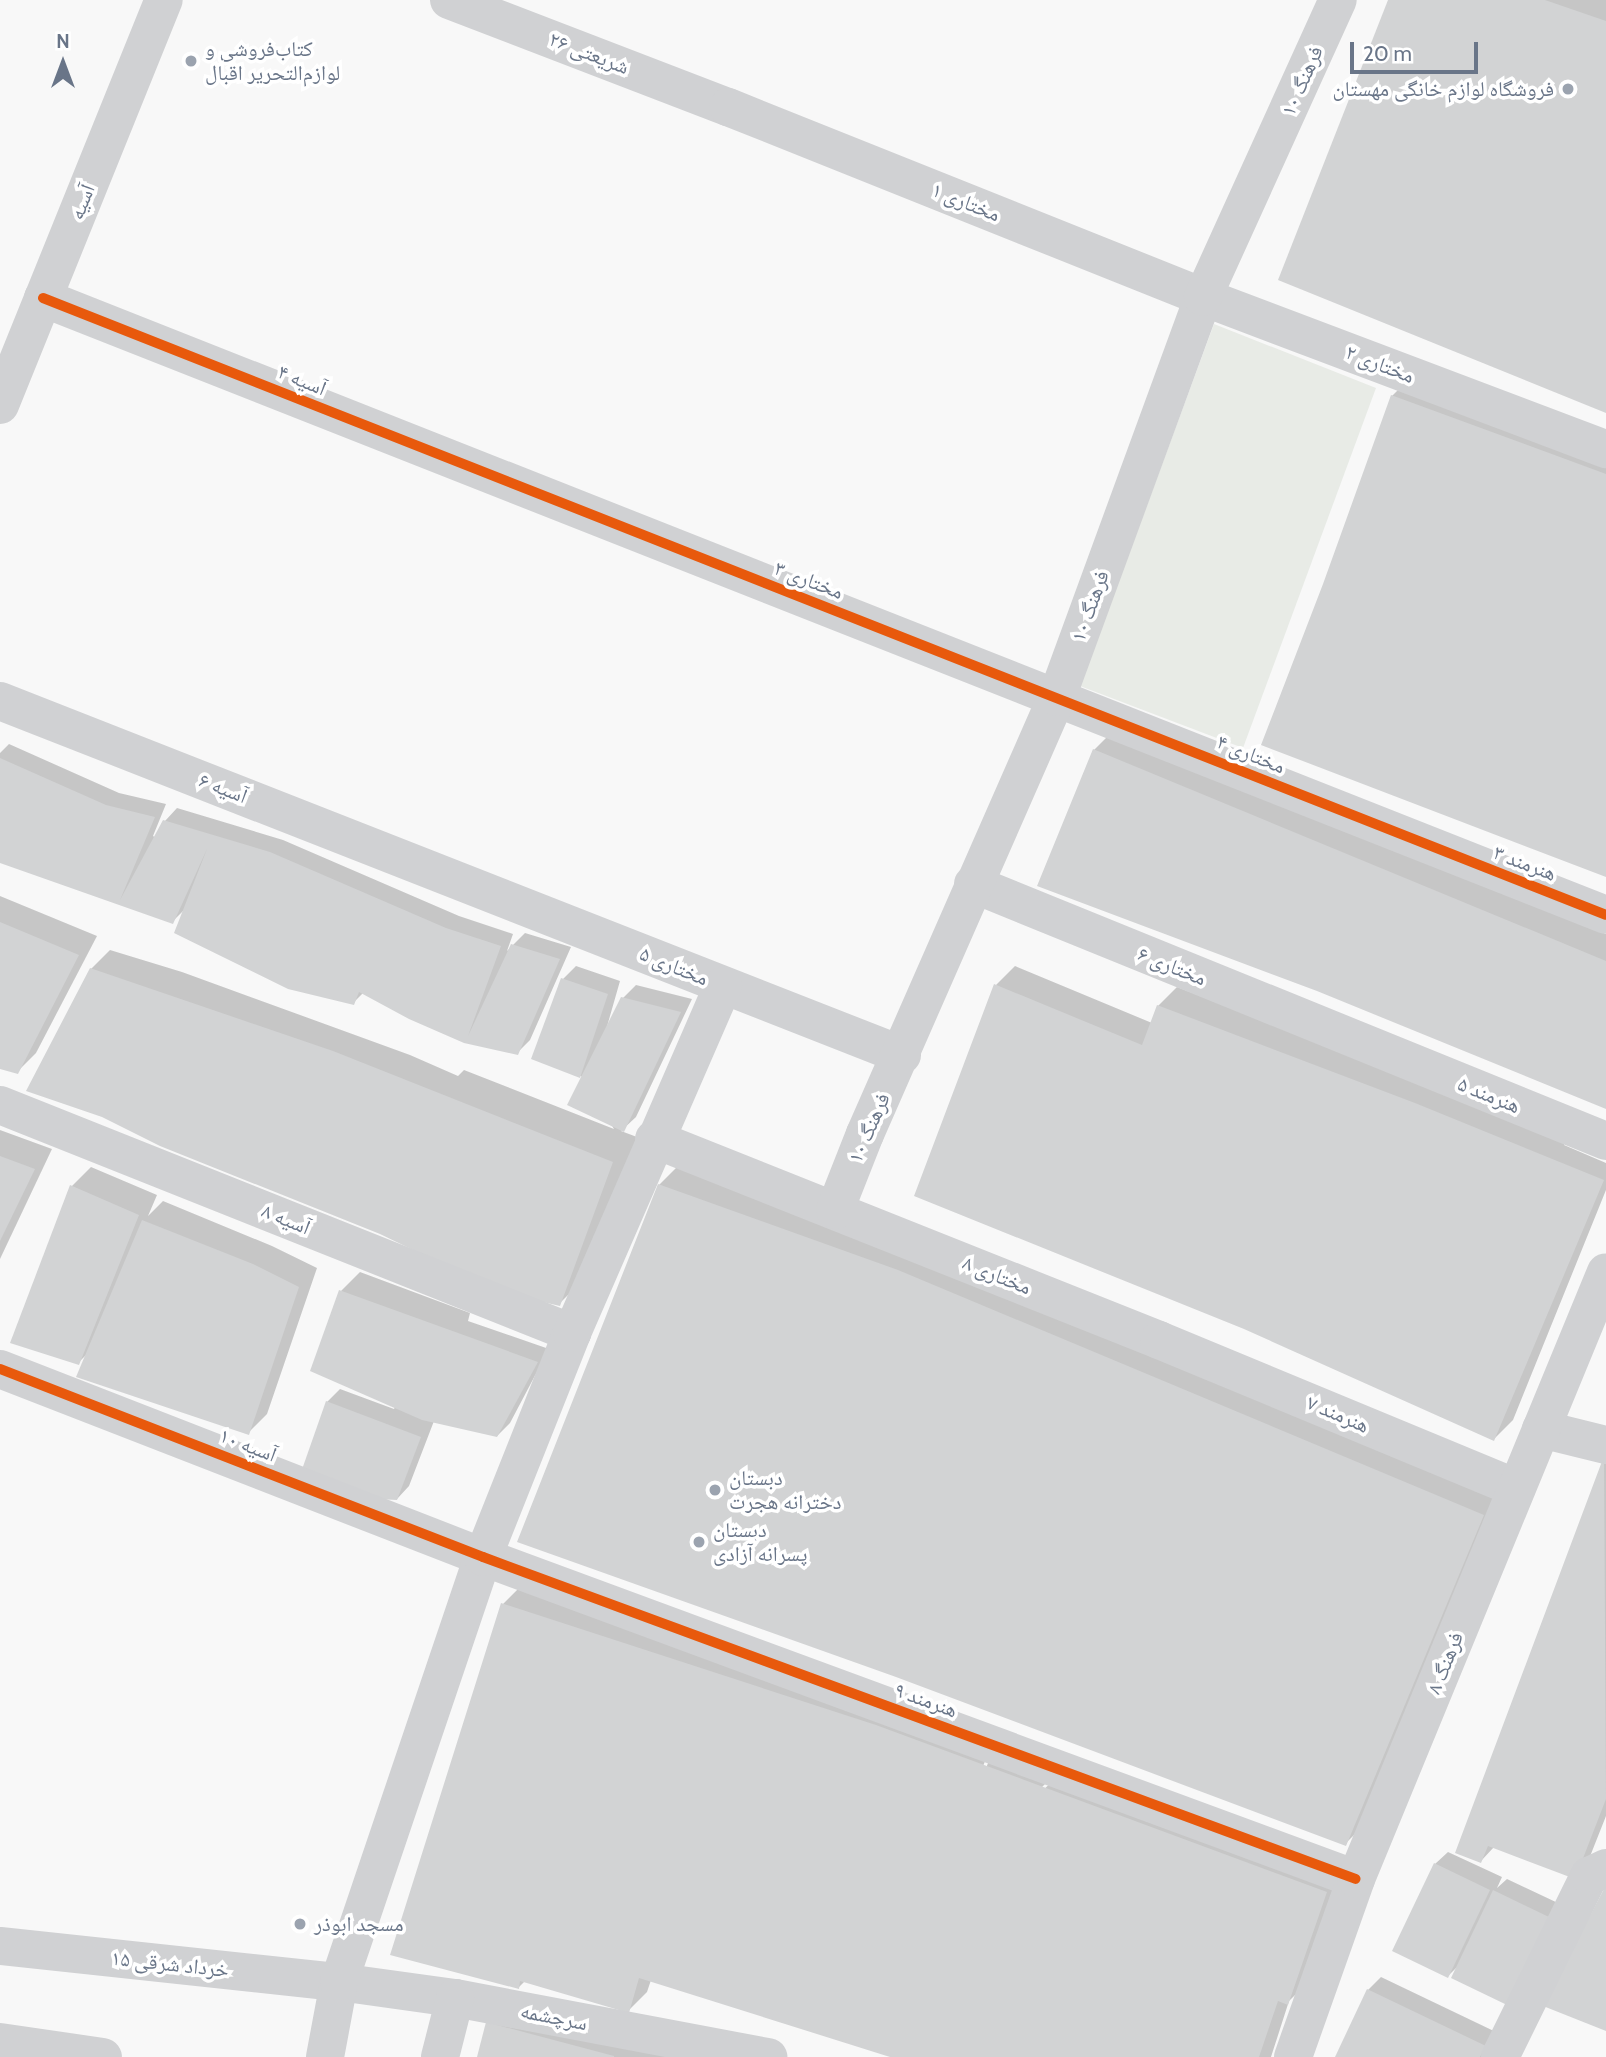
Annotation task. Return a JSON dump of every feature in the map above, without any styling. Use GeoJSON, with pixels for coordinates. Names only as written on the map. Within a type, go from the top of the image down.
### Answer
{"type":"FeatureCollection","features":[{"type":"Feature","properties":{"kind":"street","name":"آسیه"},"geometry":{"type":"LineString","coordinates":[[0,405],[164,0]]}},
{"type":"Feature","properties":{"kind":"street","name":"شریعتی ۲۶"},"geometry":{"type":"LineString","coordinates":[[449,0],[728,107]]}},
{"type":"Feature","properties":{"kind":"street","name":"فرهنگ ۱۰"},"geometry":{"type":"LineString","coordinates":[[835,1210],[864,1134],[902,1055],[973,884],[1057,697],[1203,297],[1338,0]]}},
{"type":"Feature","properties":{"kind":"street","name":"مختاری ۱"},"geometry":{"type":"LineString","coordinates":[[728,107],[1203,297]]}},
{"type":"Feature","properties":{"kind":"street","name":"مختاری ۲"},"geometry":{"type":"LineString","coordinates":[[1203,297],[1606,449]]}},
{"type":"Feature","properties":{"kind":"street","name":"آسیه ۴"},"geometry":{"type":"LineString","coordinates":[[43,298],[547,499]]}},
{"type":"Feature","properties":{"kind":"street","name":"مختاری ۳"},"geometry":{"type":"LineString","coordinates":[[547,499],[1057,697]]}},
{"type":"Feature","properties":{"kind":"street","name":"مختاری ۴"},"geometry":{"type":"LineString","coordinates":[[1057,697],[1430,847]]}},
{"type":"Feature","properties":{"kind":"street","name":"آسیه ۶"},"geometry":{"type":"LineString","coordinates":[[0,701],[447,876]]}},
{"type":"Feature","properties":{"kind":"street","name":"هنرمند ۳"},"geometry":{"type":"LineString","coordinates":[[1430,847],[1606,915]]}},
{"type":"Feature","properties":{"kind":"street","name":"مختاری ۵"},"geometry":{"type":"LineString","coordinates":[[447,876],[902,1055]]}},
{"type":"Feature","properties":{"kind":"street","name":"مختاری ۶"},"geometry":{"type":"LineString","coordinates":[[973,884],[1371,1048]]}},
{"type":"Feature","properties":{"kind":"street"},"geometry":{"type":"LineString","coordinates":[[326,2057],[339,1982],[483,1557],[572,1334],[654,1139],[723,985]]}},
{"type":"Feature","properties":{"kind":"street","name":"هنرمند ۵"},"geometry":{"type":"LineString","coordinates":[[1371,1048],[1606,1141]]}},
{"type":"Feature","properties":{"kind":"street","name":"آسیه ۸"},"geometry":{"type":"LineString","coordinates":[[0,1105],[572,1334]]}},
{"type":"Feature","properties":{"kind":"street","name":"مختاری ۸"},"geometry":{"type":"LineString","coordinates":[[654,1139],[1159,1340]]}},
{"type":"Feature","properties":{"kind":"street","name":"فرهنگ ۸"},"geometry":{"type":"LineString","coordinates":[[1293,2057],[1356,1879],[1606,1272]]}},
{"type":"Feature","properties":{"kind":"street","name":"هنرمند ۷"},"geometry":{"type":"LineString","coordinates":[[1159,1340],[1517,1488]]}},
{"type":"Feature","properties":{"kind":"street","name":"آسیه ۱۰"},"geometry":{"type":"LineString","coordinates":[[0,1369],[483,1557]]}},
{"type":"Feature","properties":{"kind":"street"},"geometry":{"type":"LineString","coordinates":[[1541,1429],[1606,1445]]}},
{"type":"Feature","properties":{"kind":"street","name":"هنرمند ۹"},"geometry":{"type":"LineString","coordinates":[[483,1557],[1356,1879]]}},
{"type":"Feature","properties":{"kind":"street"},"geometry":{"type":"LineString","coordinates":[[1500,2057],[1589,1876],[1606,1868]]}},
{"type":"Feature","properties":{"kind":"street","name":"۱۵ خرداد شرقی"},"geometry":{"type":"LineString","coordinates":[[0,1945],[339,1982]]}},
{"type":"Feature","properties":{"kind":"street","name":"سرچشمه"},"geometry":{"type":"LineString","coordinates":[[339,1982],[455,1998],[768,2057]]}},
{"type":"Feature","properties":{"kind":"street"},"geometry":{"type":"LineString","coordinates":[[440,2057],[455,1998]]}},
{"type":"Feature","properties":{"kind":"street"},"geometry":{"type":"LineString","coordinates":[[0,2042],[103,2057]]}},
{"type":"Feature","properties":{"kind":"shaded area"},"geometry":{"type":"Polygon","coordinates":[[[1214,324],[1376,388],[1243,748],[1080,686],[1214,324]]]}},
{"type":"Feature","properties":{"kind":"building"},"geometry":{"type":"Polygon","coordinates":[[[1388,0],[1545,0],[1606,21],[1606,413],[1278,280],[1388,0]]]}},
{"type":"Feature","properties":{"kind":"building"},"geometry":{"type":"Polygon","coordinates":[[[1391,395],[1606,474],[1606,877],[1261,745],[1391,395]]]}},
{"type":"Feature","properties":{"kind":"building"},"geometry":{"type":"Polygon","coordinates":[[[1093,749],[1606,961],[1606,1109],[1317,991],[1037,886],[1093,749]]]}},
{"type":"Feature","properties":{"kind":"building"},"geometry":{"type":"Polygon","coordinates":[[[0,758],[106,805],[155,817],[120,900],[163,820],[270,852],[446,928],[501,946],[468,1036],[511,944],[560,959],[518,1055],[464,1043],[409,1019],[359,992],[354,1005],[288,989],[174,933],[207,849],[173,924],[0,863],[0,758]]]}},
{"type":"Feature","properties":{"kind":"building"},"geometry":{"type":"Polygon","coordinates":[[[0,922],[79,955],[18,1074],[0,1069],[0,922]]]}},
{"type":"Feature","properties":{"kind":"building"},"geometry":{"type":"Polygon","coordinates":[[[90,968],[333,1051],[613,1162],[560,1306],[500,1292],[380,1234],[160,1146],[102,1117],[26,1091],[90,968]]]}},
{"type":"Feature","properties":{"kind":"building"},"geometry":{"type":"Polygon","coordinates":[[[561,978],[608,994],[580,1078],[531,1059],[561,978]]]}},
{"type":"Feature","properties":{"kind":"building"},"geometry":{"type":"Polygon","coordinates":[[[994,984],[1142,1045],[1157,1005],[1415,1103],[1604,1180],[1494,1441],[1244,1329],[914,1196],[994,984]]]}},
{"type":"Feature","properties":{"kind":"building"},"geometry":{"type":"Polygon","coordinates":[[[621,997],[681,1012],[624,1132],[567,1105],[621,997]]]}},
{"type":"Feature","properties":{"kind":"building"},"geometry":{"type":"Polygon","coordinates":[[[0,1156],[35,1169],[0,1241],[0,1156]]]}},
{"type":"Feature","properties":{"kind":"building"},"geometry":{"type":"Polygon","coordinates":[[[658,1184],[898,1270],[1484,1515],[1346,1846],[896,1677],[517,1542],[658,1184]]]}},
{"type":"Feature","properties":{"kind":"building"},"geometry":{"type":"Polygon","coordinates":[[[70,1185],[139,1215],[79,1365],[10,1343],[70,1185]]]}},
{"type":"Feature","properties":{"kind":"building"},"geometry":{"type":"Polygon","coordinates":[[[142,1220],[253,1264],[299,1287],[249,1435],[76,1377],[142,1220]]]}},
{"type":"Feature","properties":{"kind":"building"},"geometry":{"type":"Polygon","coordinates":[[[339,1290],[538,1362],[497,1437],[422,1420],[310,1371],[339,1290]]]}},
{"type":"Feature","properties":{"kind":"building"},"geometry":{"type":"Polygon","coordinates":[[[326,1401],[421,1437],[397,1500],[341,1497],[299,1478],[326,1401]]]}},
{"type":"Feature","properties":{"kind":"building"},"geometry":{"type":"Polygon","coordinates":[[[1604,1456],[1606,1799],[1575,1879],[1488,1846],[1481,1863],[1455,1853],[1604,1456]]]}},
{"type":"Feature","properties":{"kind":"building"},"geometry":{"type":"Polygon","coordinates":[[[501,1603],[876,1725],[1327,1892],[1288,2005],[1278,2001],[1259,2057],[890,2057],[639,1978],[629,2013],[520,1981],[519,1989],[390,1955],[501,1603]]]}},
{"type":"Feature","properties":{"kind":"building"},"geometry":{"type":"Polygon","coordinates":[[[1434,1863],[1490,1890],[1448,1978],[1392,1951],[1434,1863]]]}},
{"type":"Feature","properties":{"kind":"building"},"geometry":{"type":"Polygon","coordinates":[[[1606,1885],[1606,2031],[1543,2006],[1606,1885]]]}},
{"type":"Feature","properties":{"kind":"building"},"geometry":{"type":"Polygon","coordinates":[[[1493,1890],[1549,1917],[1507,2005],[1451,1978],[1493,1890]]]}},
{"type":"Feature","properties":{"kind":"building"},"geometry":{"type":"Polygon","coordinates":[[[1367,1989],[1486,2046],[1480,2057],[1335,2057],[1367,1989]]]}},
{"type":"Feature","properties":{"kind":"building"},"geometry":{"type":"Polygon","coordinates":[[[486,2022],[614,2056],[614,2057],[477,2057],[486,2022]]]}},
{"type":"Feature","properties":{"kind":"cycle path"},"geometry":{"type":"LineString","coordinates":[[43,298],[1606,915]]}},
{"type":"Feature","properties":{"kind":"cycle path"},"geometry":{"type":"LineString","coordinates":[[0,1369],[483,1557],[1356,1879]]}},
{"type":"Feature","properties":{"kind":"place","name":"کتاب‌فروشی و لوازم‌التحریر اقبال"},"geometry":{"type":"Point","coordinates":[191,61]}},
{"type":"Feature","properties":{"kind":"place","name":"فروشگاه لوازم خانگی مهستان"},"geometry":{"type":"Point","coordinates":[1568,89]}},
{"type":"Feature","properties":{"kind":"place","name":"دبستان دخترانه هجرت"},"geometry":{"type":"Point","coordinates":[715,1490]}},
{"type":"Feature","properties":{"kind":"place","name":"دبستان پسرانه آزادی"},"geometry":{"type":"Point","coordinates":[699,1542]}},
{"type":"Feature","properties":{"kind":"place","name":"مسجد ابوذر"},"geometry":{"type":"Point","coordinates":[300,1924]}}]}
